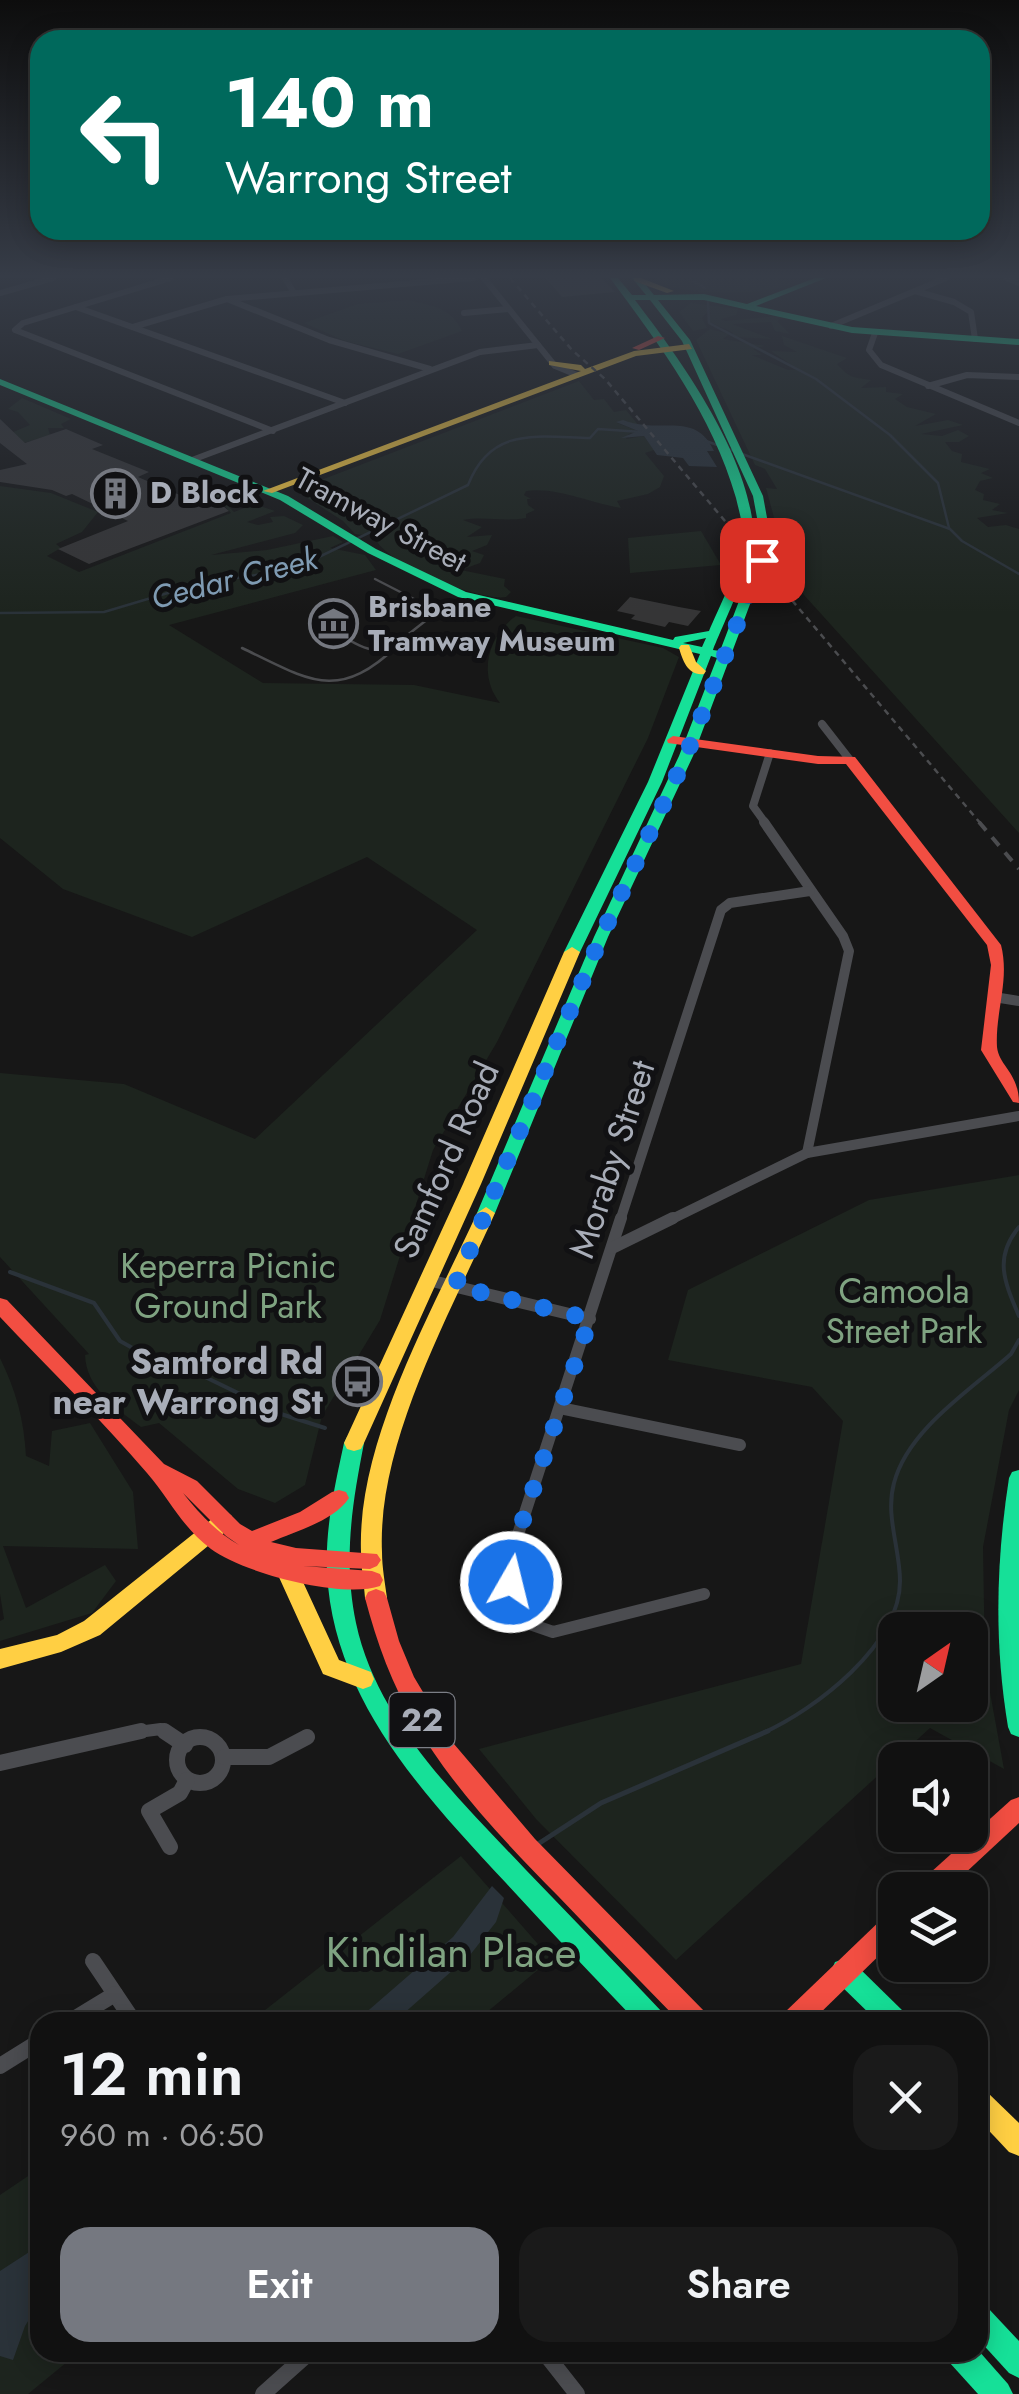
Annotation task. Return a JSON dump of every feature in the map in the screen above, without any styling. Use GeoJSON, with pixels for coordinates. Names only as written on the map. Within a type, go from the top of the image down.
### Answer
{"type":"FeatureCollection","features":[{"type":"Feature","properties":{"kind":"main road","name":"Tramway Street"},"geometry":{"type":"LineString","coordinates":[[19,390],[268,491],[372,551],[462,595],[682,644],[717,648]]}},
{"type":"Feature","properties":{"kind":"main road"},"geometry":{"type":"LineString","coordinates":[[268,491],[533,390]]}},
{"type":"Feature","properties":{"kind":"main road","name":"Samford Road"},"geometry":{"type":"LineString","coordinates":[[687,2012],[467,1782],[410,1698],[384,1636],[370,1560],[372,1511],[383,1455],[601,937],[717,648],[764,544],[758,496],[727,449],[697,390]]}},
{"type":"Feature","properties":{"kind":"main road"},"geometry":{"type":"LineString","coordinates":[[682,644],[690,664],[700,671]]}},
{"type":"Feature","properties":{"kind":"main road","name":"Samford Road"},"geometry":{"type":"LineString","coordinates":[[645,2012],[408,1757],[363,1679],[337,1580],[339,1498],[355,1440],[560,975],[682,741],[700,671],[717,648]]}},
{"type":"Feature","properties":{"kind":"main road"},"geometry":{"type":"LineString","coordinates":[[682,741],[850,760],[994,945],[998,965],[988,1050],[1019,1098]]}},
{"type":"Feature","properties":{"kind":"main road"},"geometry":{"type":"LineString","coordinates":[[0,1305],[156,1470],[171,1499],[207,1535],[244,1563],[290,1575],[372,1580]]}},
{"type":"Feature","properties":{"kind":"main road"},"geometry":{"type":"LineString","coordinates":[[156,1470],[190,1488],[248,1542],[286,1555],[370,1560]]}},
{"type":"Feature","properties":{"kind":"main road"},"geometry":{"type":"LineString","coordinates":[[1019,1478],[1012,1520],[1012,1689],[1019,1727]]}},
{"type":"Feature","properties":{"kind":"main road"},"geometry":{"type":"LineString","coordinates":[[248,1542],[280,1526],[308,1521],[339,1498]]}},
{"type":"Feature","properties":{"kind":"main road"},"geometry":{"type":"LineString","coordinates":[[0,1659],[61,1643],[92,1628],[224,1521]]}},
{"type":"Feature","properties":{"kind":"main road"},"geometry":{"type":"LineString","coordinates":[[290,1575],[331,1667],[363,1679]]}},
{"type":"Feature","properties":{"kind":"main road"},"geometry":{"type":"LineString","coordinates":[[949,1872],[1019,1808]]}},
{"type":"Feature","properties":{"kind":"main road"},"geometry":{"type":"LineString","coordinates":[[803,2012],[878,1939]]}},
{"type":"Feature","properties":{"kind":"main road"},"geometry":{"type":"LineString","coordinates":[[844,1972],[886,2012]]}},
{"type":"Feature","properties":{"kind":"main road"},"geometry":{"type":"LineString","coordinates":[[988,2111],[1019,2142]]}},
{"type":"Feature","properties":{"kind":"main road"},"geometry":{"type":"LineString","coordinates":[[988,2329],[1019,2363]]}},
{"type":"Feature","properties":{"kind":"main road"},"geometry":{"type":"LineString","coordinates":[[969,2362],[998,2394]]}},
{"type":"Feature","properties":{"kind":"street"},"geometry":{"type":"LineString","coordinates":[[167,390],[273,431]]}},
{"type":"Feature","properties":{"kind":"street"},"geometry":{"type":"LineString","coordinates":[[306,390],[346,404]]}},
{"type":"Feature","properties":{"kind":"street"},"geometry":{"type":"LineString","coordinates":[[192,460],[382,390]]}},
{"type":"Feature","properties":{"kind":"street"},"geometry":{"type":"LineString","coordinates":[[937,390],[1019,423]]}},
{"type":"Feature","properties":{"kind":"street"},"geometry":{"type":"LineString","coordinates":[[822,724],[850,760]]}},
{"type":"Feature","properties":{"kind":"street"},"geometry":{"type":"LineString","coordinates":[[770,753],[753,806],[843,936],[849,951],[808,1153]]}},
{"type":"Feature","properties":{"kind":"street","name":"Moraby Street"},"geometry":{"type":"LineString","coordinates":[[704,1594],[552,1632],[526,1623],[511,1582],[509,1562],[721,910],[730,903],[810,890]]}},
{"type":"Feature","properties":{"kind":"street"},"geometry":{"type":"LineString","coordinates":[[994,997],[1019,1001]]}},
{"type":"Feature","properties":{"kind":"street"},"geometry":{"type":"LineString","coordinates":[[612,1248],[808,1153],[1019,1116]]}},
{"type":"Feature","properties":{"kind":"street"},"geometry":{"type":"LineString","coordinates":[[428,1280],[590,1319]]}},
{"type":"Feature","properties":{"kind":"street"},"geometry":{"type":"LineString","coordinates":[[560,1408],[740,1445]]}},
{"type":"Feature","properties":{"kind":"street"},"geometry":{"type":"LineString","coordinates":[[0,1763],[145,1730],[162,1729],[185,1745]]}},
{"type":"Feature","properties":{"kind":"street"},"geometry":{"type":"LineString","coordinates":[[224,1758],[269,1757],[307,1736]]}},
{"type":"Feature","properties":{"kind":"street"},"geometry":{"type":"LineString","coordinates":[[193,1740],[210,1740],[222,1750],[220,1770],[208,1780],[186,1780],[176,1764],[185,1745],[193,1740]]}},
{"type":"Feature","properties":{"kind":"street"},"geometry":{"type":"LineString","coordinates":[[170,1847],[149,1811],[180,1792],[186,1780]]}},
{"type":"Feature","properties":{"kind":"street"},"geometry":{"type":"LineString","coordinates":[[94,1960],[127,2012]]}},
{"type":"Feature","properties":{"kind":"street"},"geometry":{"type":"LineString","coordinates":[[85,2012],[115,1994]]}},
{"type":"Feature","properties":{"kind":"street"},"geometry":{"type":"LineString","coordinates":[[0,2066],[30,2047]]}},
{"type":"Feature","properties":{"kind":"street"},"geometry":{"type":"LineString","coordinates":[[263,2394],[299,2362]]}},
{"type":"Feature","properties":{"kind":"street"},"geometry":{"type":"LineString","coordinates":[[552,2362],[576,2394]]}},
{"type":"Feature","properties":{"kind":"green space"},"geometry":{"type":"Polygon","coordinates":[[[556,390],[586,390],[594,400],[604,399],[614,412],[626,410],[640,427],[617,423],[638,431],[626,439],[644,436],[654,450],[645,453],[664,476],[660,487],[648,494],[617,501],[621,508],[538,490],[526,491],[524,495],[531,499],[527,499],[528,505],[535,510],[526,518],[463,520],[482,527],[467,537],[492,535],[487,545],[472,551],[484,555],[480,563],[461,570],[505,579],[504,586],[511,592],[506,597],[456,587],[414,569],[383,549],[376,539],[398,527],[355,534],[343,521],[295,490],[556,390]]]}},
{"type":"Feature","properties":{"kind":"green space"},"geometry":{"type":"Polygon","coordinates":[[[719,390],[886,390],[903,394],[895,399],[907,407],[936,414],[915,426],[948,420],[963,425],[921,434],[942,436],[958,430],[969,436],[959,442],[945,442],[952,451],[962,454],[961,462],[990,469],[981,473],[993,478],[980,481],[975,490],[984,494],[983,500],[1000,504],[992,510],[1008,513],[977,518],[988,527],[1006,525],[1019,529],[1019,833],[804,595],[778,554],[779,538],[785,532],[776,525],[766,488],[777,489],[765,469],[755,465],[719,390]]]}},
{"type":"Feature","properties":{"kind":"green space"},"geometry":{"type":"Polygon","coordinates":[[[22,398],[71,419],[61,424],[64,428],[48,428],[50,435],[24,443],[13,432],[30,425],[18,412],[8,409],[22,398]]]}},
{"type":"Feature","properties":{"kind":"green space","name":"Keperra Picnic Ground Park"},"geometry":{"type":"Polygon","coordinates":[[[195,485],[236,502],[229,500],[227,505],[234,512],[254,504],[275,511],[247,522],[258,525],[273,522],[270,517],[284,516],[303,525],[295,533],[211,555],[267,550],[333,536],[343,542],[330,548],[365,555],[376,570],[169,625],[263,683],[414,685],[500,703],[489,681],[489,657],[498,634],[516,616],[663,648],[679,657],[648,738],[497,1042],[433,1150],[380,1320],[322,1416],[305,1485],[275,1503],[238,1489],[159,1423],[141,1427],[113,1405],[91,1378],[85,1355],[89,1354],[0,1257],[0,1073],[124,1084],[255,1139],[477,930],[367,857],[192,937],[63,889],[0,838],[0,486],[51,493],[98,512],[82,532],[56,544],[61,548],[47,556],[79,572],[231,513],[215,495],[195,485]]]}},
{"type":"Feature","properties":{"kind":"green space"},"geometry":{"type":"Polygon","coordinates":[[[701,531],[721,565],[630,573],[628,538],[701,531]]]}},
{"type":"Feature","properties":{"kind":"green space","name":"Camoola Street Park"},"geometry":{"type":"Polygon","coordinates":[[[1019,1175],[1019,1390],[1009,1410],[983,1547],[984,1612],[878,1612],[878,1722],[988,1722],[988,1681],[1004,1769],[988,1760],[988,1742],[955,1742],[930,1728],[915,1742],[878,1742],[878,1775],[676,1960],[536,1819],[479,1749],[801,1664],[843,1421],[812,1387],[668,1360],[688,1290],[869,1200],[1019,1175]]]}},
{"type":"Feature","properties":{"kind":"green space"},"geometry":{"type":"Polygon","coordinates":[[[0,1358],[18,1405],[26,1456],[49,1466],[52,1431],[90,1423],[133,1492],[138,1549],[3,1546],[26,1608],[105,1565],[116,1581],[92,1613],[0,1641],[0,1621],[4,1619],[0,1594],[0,1358]]]}},
{"type":"Feature","properties":{"kind":"green space","name":"Kindilan Place"},"geometry":{"type":"Polygon","coordinates":[[[461,1856],[551,1959],[487,2012],[263,2012],[461,1856]]]}},
{"type":"Feature","properties":{"kind":"green space"},"geometry":{"type":"Polygon","coordinates":[[[30,2175],[30,2362],[67,2362],[28,2394],[0,2394],[0,2195],[30,2175]]]}},
{"type":"Feature","properties":{"kind":"shaded area"},"geometry":{"type":"Polygon","coordinates":[[[616,422],[697,431],[714,451],[707,451],[717,467],[689,466],[683,458],[657,455],[644,436],[621,438],[638,431],[616,422]]]}},
{"type":"Feature","properties":{"kind":"shaded area"},"geometry":{"type":"Polygon","coordinates":[[[492,1886],[504,1898],[496,1922],[470,1955],[405,2012],[367,2012],[453,1937],[492,1886]]]}},
{"type":"Feature","properties":{"kind":"shaded area"},"geometry":{"type":"Polygon","coordinates":[[[30,2252],[30,2318],[13,2360],[0,2356],[0,2271],[30,2252]]]}},
{"type":"Feature","properties":{"kind":"building"},"geometry":{"type":"Polygon","coordinates":[[[0,419],[25,443],[66,429],[103,445],[92,449],[149,472],[138,477],[189,499],[209,494],[229,511],[89,564],[58,549],[128,521],[72,494],[0,482],[0,470],[27,464],[0,443],[0,419]]]}},
{"type":"Feature","properties":{"kind":"building"},"geometry":{"type":"Polygon","coordinates":[[[630,597],[701,611],[688,626],[669,622],[665,627],[631,619],[635,615],[617,611],[630,597]]]}},
{"type":"Feature","properties":{"kind":"waterway"},"geometry":{"type":"LineString","coordinates":[[830,390],[890,435],[938,483],[949,528]]}},
{"type":"Feature","properties":{"kind":"waterway","name":"Cedar Creek"},"geometry":{"type":"LineString","coordinates":[[0,613],[104,612],[198,584],[294,569],[468,485],[489,453],[503,444],[534,437],[590,438],[598,429],[642,432]]}},
{"type":"Feature","properties":{"kind":"waterway","name":"Cedar Creek"},"geometry":{"type":"LineString","coordinates":[[706,441],[950,529],[962,541],[1019,574]]}},
{"type":"Feature","properties":{"kind":"waterway"},"geometry":{"type":"LineString","coordinates":[[1019,1227],[1004,1260],[1006,1282],[1019,1316]]}},
{"type":"Feature","properties":{"kind":"waterway"},"geometry":{"type":"LineString","coordinates":[[10,1272],[94,1303],[120,1341],[154,1360],[201,1375],[281,1414],[325,1428]]}},
{"type":"Feature","properties":{"kind":"waterway"},"geometry":{"type":"LineString","coordinates":[[763,1733],[830,1691],[871,1651],[886,1628],[896,1605],[900,1581],[891,1508],[901,1463],[927,1428],[1011,1354],[1019,1340]]}},
{"type":"Feature","properties":{"kind":"waterway"},"geometry":{"type":"LineString","coordinates":[[538,1844],[601,1803],[768,1731]]}},
{"type":"Feature","properties":{"kind":"tram line"},"geometry":{"type":"LineString","coordinates":[[375,579],[428,606]]}},
{"type":"Feature","properties":{"kind":"tram line"},"geometry":{"type":"LineString","coordinates":[[332,629],[363,647],[384,649],[432,616],[428,606]]}},
{"type":"Feature","properties":{"kind":"tram line"},"geometry":{"type":"LineString","coordinates":[[428,606],[451,618]]}},
{"type":"Feature","properties":{"kind":"tram line"},"geometry":{"type":"LineString","coordinates":[[242,648],[305,676],[339,680],[376,664],[397,646]]}},
{"type":"Feature","properties":{"kind":"railway"},"geometry":{"type":"LineString","coordinates":[[614,390],[981,824]]}},
{"type":"Feature","properties":{"kind":"railway"},"geometry":{"type":"LineString","coordinates":[[979,822],[1019,869]]}},
{"type":"Feature","properties":{"kind":"traffic: fast"},"geometry":{"type":"LineString","coordinates":[[19,390],[284,498],[372,551],[462,595],[725,656]]}},
{"type":"Feature","properties":{"kind":"traffic: fast"},"geometry":{"type":"LineString","coordinates":[[572,952],[655,782],[749,545],[744,508],[733,472],[693,390]]}},
{"type":"Feature","properties":{"kind":"traffic: fast"},"geometry":{"type":"LineString","coordinates":[[486,1213],[601,937],[686,756],[761,559],[765,534],[758,496],[709,390]]}},
{"type":"Feature","properties":{"kind":"traffic: fast"},"geometry":{"type":"LineString","coordinates":[[679,640],[715,633]]}},
{"type":"Feature","properties":{"kind":"traffic: fast"},"geometry":{"type":"LineString","coordinates":[[354,1443],[340,1511],[338,1571],[346,1626],[363,1677],[389,1725],[422,1772],[645,2012]]}},
{"type":"Feature","properties":{"kind":"traffic: fast"},"geometry":{"type":"LineString","coordinates":[[1019,1478],[1008,1602],[1010,1665],[1019,1727]]}},
{"type":"Feature","properties":{"kind":"traffic: fast"},"geometry":{"type":"LineString","coordinates":[[844,1971],[886,2012]]}},
{"type":"Feature","properties":{"kind":"traffic: fast"},"geometry":{"type":"LineString","coordinates":[[988,2329],[1019,2363]]}},
{"type":"Feature","properties":{"kind":"traffic: fast"},"geometry":{"type":"LineString","coordinates":[[968,2362],[998,2394]]}},
{"type":"Feature","properties":{"kind":"traffic: slow"},"geometry":{"type":"LineString","coordinates":[[268,491],[539,390]]}},
{"type":"Feature","properties":{"kind":"traffic: slow"},"geometry":{"type":"LineString","coordinates":[[685,648],[690,664],[700,671]]}},
{"type":"Feature","properties":{"kind":"traffic: slow"},"geometry":{"type":"LineString","coordinates":[[354,1443],[572,952]]}},
{"type":"Feature","properties":{"kind":"traffic: slow"},"geometry":{"type":"LineString","coordinates":[[376,1598],[371,1550],[375,1501],[386,1451],[402,1401],[486,1213]]}},
{"type":"Feature","properties":{"kind":"traffic: slow"},"geometry":{"type":"LineString","coordinates":[[0,1659],[61,1643],[92,1628],[224,1521]]}},
{"type":"Feature","properties":{"kind":"traffic: slow"},"geometry":{"type":"LineString","coordinates":[[289,1575],[331,1667],[363,1679]]}},
{"type":"Feature","properties":{"kind":"traffic: slow"},"geometry":{"type":"LineString","coordinates":[[988,2111],[1019,2142]]}},
{"type":"Feature","properties":{"kind":"traffic: jam"},"geometry":{"type":"LineString","coordinates":[[673,740],[818,760],[850,760],[994,945],[999,965],[989,1050],[1019,1098]]}},
{"type":"Feature","properties":{"kind":"traffic: jam"},"geometry":{"type":"LineString","coordinates":[[0,1305],[157,1470],[190,1487],[233,1530],[260,1547],[296,1557],[370,1560]]}},
{"type":"Feature","properties":{"kind":"traffic: jam"},"geometry":{"type":"LineString","coordinates":[[157,1470],[177,1502],[199,1526],[246,1559],[302,1575],[372,1580]]}},
{"type":"Feature","properties":{"kind":"traffic: jam"},"geometry":{"type":"LineString","coordinates":[[248,1542],[307,1518],[339,1498]]}},
{"type":"Feature","properties":{"kind":"traffic: jam"},"geometry":{"type":"LineString","coordinates":[[376,1598],[404,1680],[446,1751],[498,1815],[687,2012]]}},
{"type":"Feature","properties":{"kind":"traffic: jam"},"geometry":{"type":"LineString","coordinates":[[949,1872],[1019,1808]]}},
{"type":"Feature","properties":{"kind":"traffic: jam"},"geometry":{"type":"LineString","coordinates":[[803,2012],[878,1940]]}},
{"type":"Feature","properties":{"kind":"place","name":"D Block"},"geometry":{"type":"Point","coordinates":[115,493]}},
{"type":"Feature","properties":{"kind":"place","name":"Brisbane Tramway Museum"},"geometry":{"type":"Point","coordinates":[333,624]}},
{"type":"Feature","properties":{"kind":"place","name":"Samford Rd near Warrong St"},"geometry":{"type":"Point","coordinates":[358,1382]}},
{"type":"Feature","properties":{"kind":"route"},"geometry":{"type":"LineString","coordinates":[[511,1582],[509,1562],[590,1319],[455,1286],[601,937],[686,756],[762,560]]}}]}
